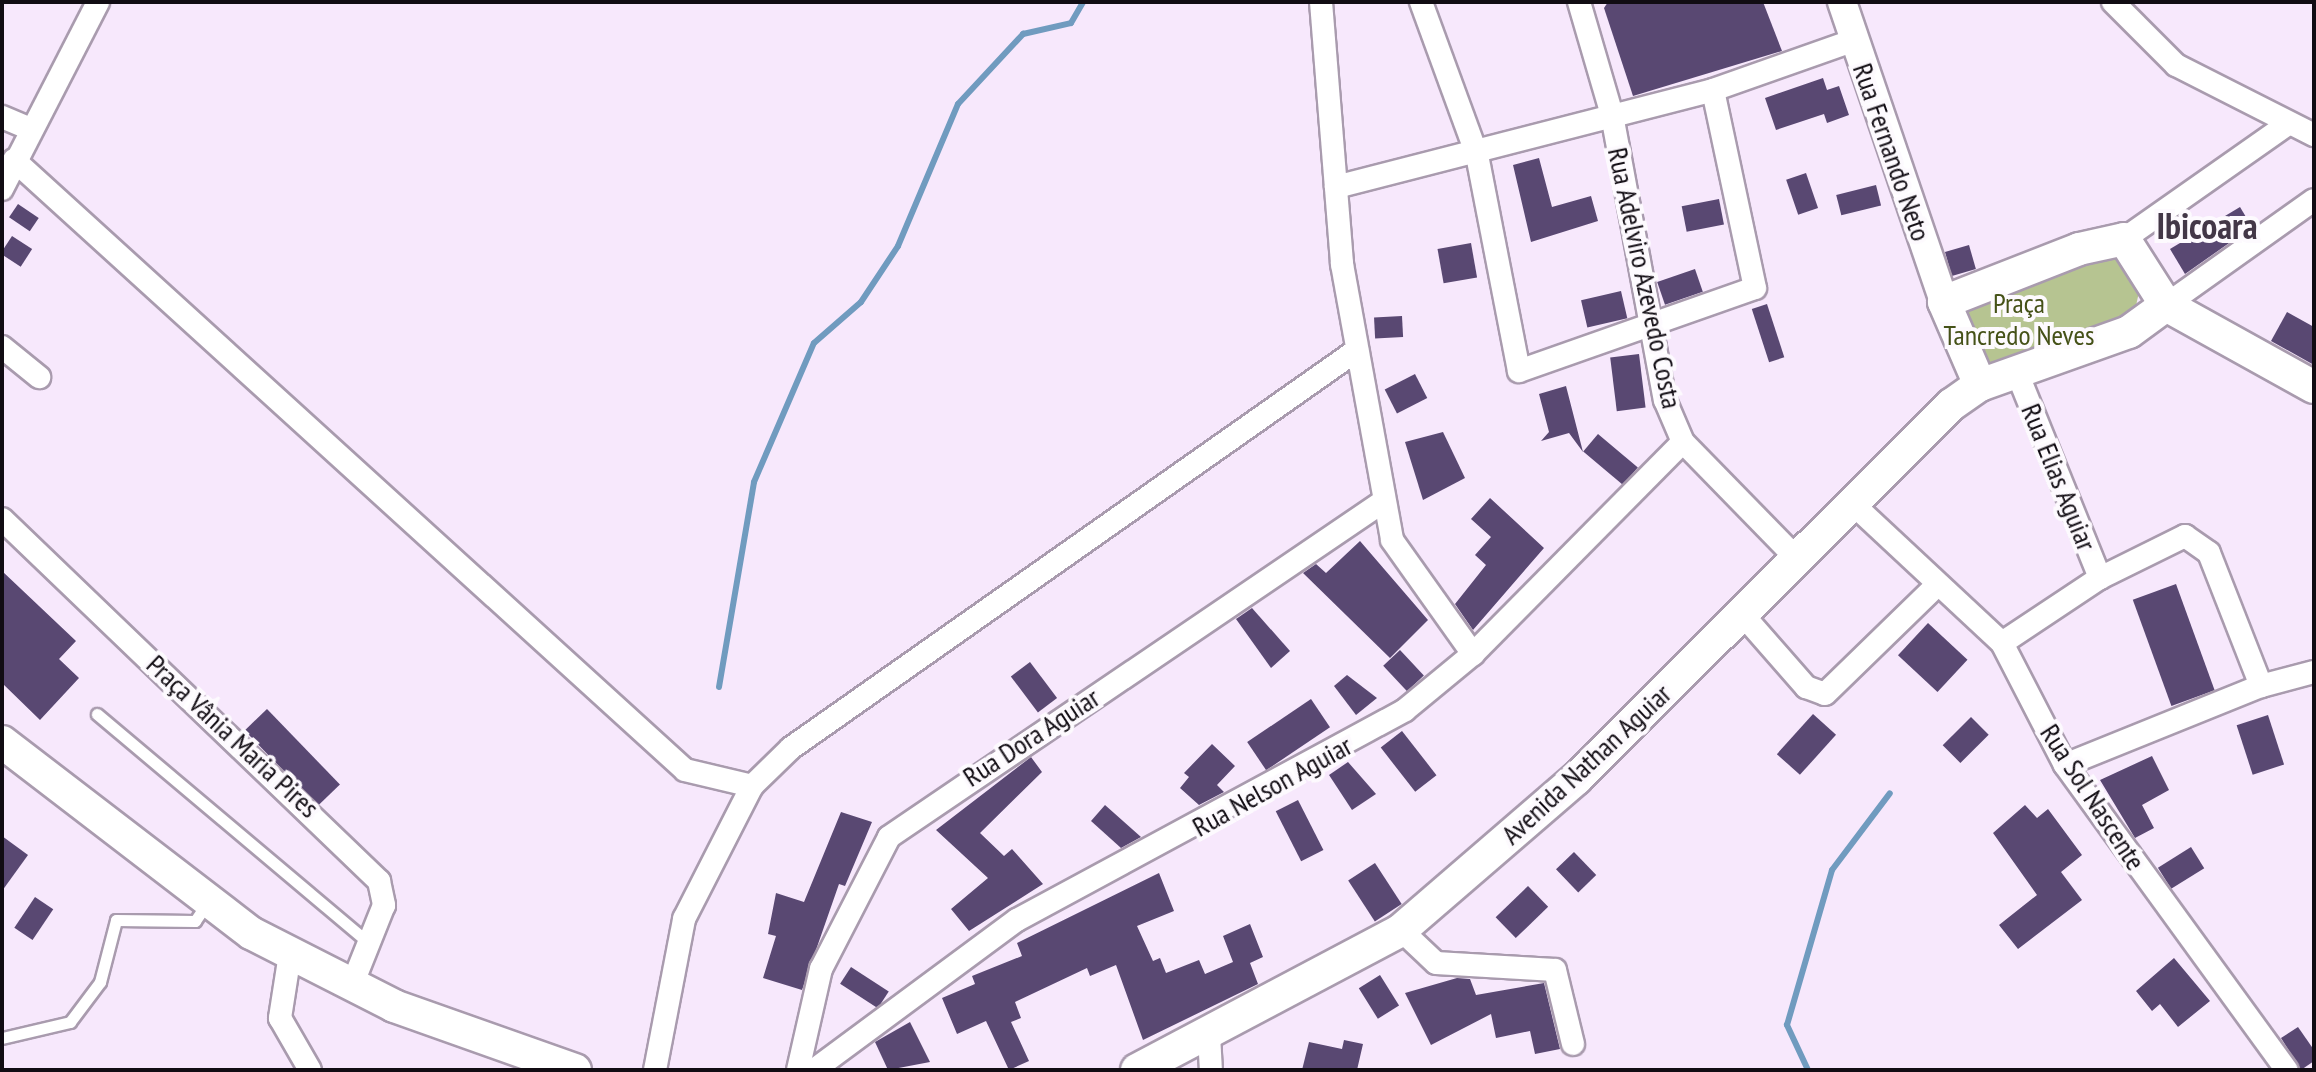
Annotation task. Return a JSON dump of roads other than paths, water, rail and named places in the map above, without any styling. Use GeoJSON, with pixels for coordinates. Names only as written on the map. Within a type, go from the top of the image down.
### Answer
{"type":"FeatureCollection","features":[{"type":"Feature","properties":{"kind":"main road"},"geometry":{"type":"LineString","coordinates":[[2166,305],[2129,332],[2018,375],[1980,385],[1944,302],[2079,249],[2124,239],[2166,305],[2314,387]]}},
{"type":"Feature","properties":{"kind":"main road","name":"Avenida Nathan Aguiar"},"geometry":{"type":"LineString","coordinates":[[1137,1070],[1401,930],[1576,779],[1797,559],[1980,385]]}},
{"type":"Feature","properties":{"kind":"main road"},"geometry":{"type":"LineString","coordinates":[[2,742],[207,903],[290,954],[352,985],[575,1070]]}},
{"type":"Feature","properties":{"kind":"street"},"geometry":{"type":"LineString","coordinates":[[2,189],[28,128],[98,2]]}},
{"type":"Feature","properties":{"kind":"street"},"geometry":{"type":"LineString","coordinates":[[1321,2],[1336,187],[1357,350],[1392,540],[1413,578],[1473,654]]}},
{"type":"Feature","properties":{"kind":"street"},"geometry":{"type":"LineString","coordinates":[[1421,2],[1477,155],[1519,371],[1653,321],[1755,288],[1713,90]]}},
{"type":"Feature","properties":{"kind":"street","name":"Rua Adelviro Azevedo Costa"},"geometry":{"type":"LineString","coordinates":[[1579,2],[1612,115],[1653,321],[1665,400],[1683,442],[1797,559]]}},
{"type":"Feature","properties":{"kind":"street","name":"Rua Fernando Neto"},"geometry":{"type":"LineString","coordinates":[[1842,2],[1944,302]]}},
{"type":"Feature","properties":{"kind":"street"},"geometry":{"type":"LineString","coordinates":[[2113,2],[2176,65],[2286,125],[2314,135]]}},
{"type":"Feature","properties":{"kind":"street"},"geometry":{"type":"LineString","coordinates":[[1336,187],[1477,155],[1612,115],[1713,90],[1855,40]]}},
{"type":"Feature","properties":{"kind":"street"},"geometry":{"type":"LineString","coordinates":[[2,117],[28,128]]}},
{"type":"Feature","properties":{"kind":"street"},"geometry":{"type":"LineString","coordinates":[[2124,239],[2286,125]]}},
{"type":"Feature","properties":{"kind":"street"},"geometry":{"type":"LineString","coordinates":[[14,160],[685,770],[752,786]]}},
{"type":"Feature","properties":{"kind":"street"},"geometry":{"type":"LineString","coordinates":[[2166,305],[2314,200]]}},
{"type":"Feature","properties":{"kind":"street"},"geometry":{"type":"LineString","coordinates":[[2,347],[39,377]]}},
{"type":"Feature","properties":{"kind":"street"},"geometry":{"type":"LineString","coordinates":[[655,1070],[684,919],[752,786],[791,748],[1357,350]]}},
{"type":"Feature","properties":{"kind":"street","name":"Rua Elias Aguiar"},"geometry":{"type":"LineString","coordinates":[[2018,375],[2100,578]]}},
{"type":"Feature","properties":{"kind":"street","name":"Rua Nelson Aguiar"},"geometry":{"type":"LineString","coordinates":[[814,1070],[1017,920],[1392,718],[1473,654],[1683,442]]}},
{"type":"Feature","properties":{"kind":"street","name":"Rua Dora Aguiar"},"geometry":{"type":"LineString","coordinates":[[798,1070],[821,969],[889,837],[1384,501]]}},
{"type":"Feature","properties":{"kind":"street","name":"Rua Sol Nascente"},"geometry":{"type":"LineString","coordinates":[[1854,505],[2002,643],[2065,765],[2287,1070]]}},
{"type":"Feature","properties":{"kind":"street","name":"Praça Vânia Maria Pires"},"geometry":{"type":"LineString","coordinates":[[2,519],[355,852],[379,881],[384,905],[352,985]]}},
{"type":"Feature","properties":{"kind":"street"},"geometry":{"type":"LineString","coordinates":[[2002,643],[2100,578],[2170,538],[2197,540],[2209,553],[2261,686]]}},
{"type":"Feature","properties":{"kind":"street"},"geometry":{"type":"LineString","coordinates":[[1743,615],[1806,687],[1825,694],[1937,585]]}},
{"type":"Feature","properties":{"kind":"street"},"geometry":{"type":"LineString","coordinates":[[2065,765],[2261,686],[2314,672]]}},
{"type":"Feature","properties":{"kind":"street"},"geometry":{"type":"LineString","coordinates":[[1401,930],[1436,963],[1555,970],[1573,1044]]}},
{"type":"Feature","properties":{"kind":"street"},"geometry":{"type":"LineString","coordinates":[[290,954],[280,1018],[310,1070]]}},
{"type":"Feature","properties":{"kind":"street"},"geometry":{"type":"LineString","coordinates":[[1209,1034],[1211,1070]]}},
{"type":"Feature","properties":{"kind":"lane"},"geometry":{"type":"LineString","coordinates":[[97,714],[370,943]]}},
{"type":"Feature","properties":{"kind":"lane"},"geometry":{"type":"LineString","coordinates":[[2,1038],[70,1022],[100,982],[116,920],[195,921],[207,903]]}},
{"type":"Feature","properties":{"kind":"waterway"},"geometry":{"type":"LineString","coordinates":[[719,687],[754,482],[814,343],[861,302],[898,246],[958,104],[1023,34],[1071,23],[1083,2]]}},
{"type":"Feature","properties":{"kind":"waterway"},"geometry":{"type":"LineString","coordinates":[[1808,1070],[1787,1025],[1832,870],[1890,793]]}},
{"type":"Feature","properties":{"kind":"district","name":"Ibicoara"},"geometry":{"type":"Point","coordinates":[2207,226]}},
{"type":"Feature","properties":{"kind":"park label","name":"Praça Tancredo Neves"},"geometry":{"type":"Point","coordinates":[2019,319]}}]}
